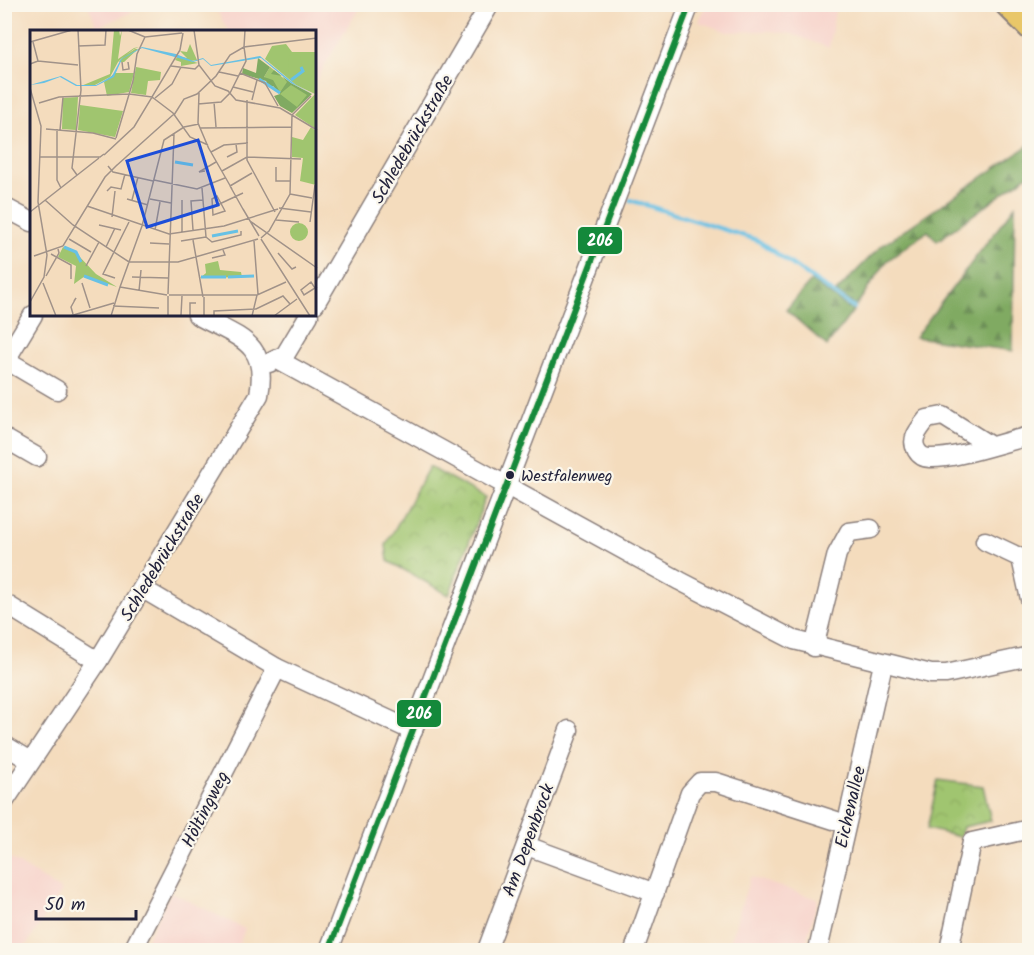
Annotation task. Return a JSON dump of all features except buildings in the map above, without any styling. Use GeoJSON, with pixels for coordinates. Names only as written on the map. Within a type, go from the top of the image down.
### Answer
{"type":"FeatureCollection","features":[{"type":"Feature","properties":{"kind":"main road"},"geometry":{"type":"LineString","coordinates":[[1006,4],[1029,28]]}},
{"type":"Feature","properties":{"kind":"street","name":"Schledebrückstraße"},"geometry":{"type":"LineString","coordinates":[[316,302],[490,4]]}},
{"type":"Feature","properties":{"kind":"street"},"geometry":{"type":"LineString","coordinates":[[329,951],[690,4]]}},
{"type":"Feature","properties":{"kind":"street"},"geometry":{"type":"LineString","coordinates":[[4,207],[30,221]]}},
{"type":"Feature","properties":{"kind":"street"},"geometry":{"type":"LineString","coordinates":[[32,316],[5,362],[57,390]]}},
{"type":"Feature","properties":{"kind":"street"},"geometry":{"type":"LineString","coordinates":[[199,316],[247,343],[270,363],[506,485],[680,581],[794,640],[921,673],[946,674],[1029,656]]}},
{"type":"Feature","properties":{"kind":"street"},"geometry":{"type":"LineString","coordinates":[[270,363],[285,356],[308,316]]}},
{"type":"Feature","properties":{"kind":"street","name":"Schledebrückstraße"},"geometry":{"type":"LineString","coordinates":[[4,802],[98,662],[249,415],[270,363]]}},
{"type":"Feature","properties":{"kind":"street"},"geometry":{"type":"LineString","coordinates":[[989,445],[1029,436]]}},
{"type":"Feature","properties":{"kind":"street"},"geometry":{"type":"LineString","coordinates":[[4,438],[37,457]]}},
{"type":"Feature","properties":{"kind":"street"},"geometry":{"type":"LineString","coordinates":[[814,647],[837,554],[849,532],[871,529]]}},
{"type":"Feature","properties":{"kind":"street"},"geometry":{"type":"LineString","coordinates":[[985,541],[1021,558],[1029,599]]}},
{"type":"Feature","properties":{"kind":"street"},"geometry":{"type":"LineString","coordinates":[[143,589],[277,668],[413,730]]}},
{"type":"Feature","properties":{"kind":"street"},"geometry":{"type":"LineString","coordinates":[[4,603],[98,662]]}},
{"type":"Feature","properties":{"kind":"street","name":"Eichenallee"},"geometry":{"type":"LineString","coordinates":[[818,951],[883,664]]}},
{"type":"Feature","properties":{"kind":"street","name":"Höltingweg"},"geometry":{"type":"LineString","coordinates":[[133,951],[277,668]]}},
{"type":"Feature","properties":{"kind":"street","name":"Am Depenbrock"},"geometry":{"type":"LineString","coordinates":[[487,951],[569,730]]}},
{"type":"Feature","properties":{"kind":"street"},"geometry":{"type":"LineString","coordinates":[[4,745],[31,761]]}},
{"type":"Feature","properties":{"kind":"street"},"geometry":{"type":"LineString","coordinates":[[634,951],[690,793],[700,782],[716,782],[846,824]]}},
{"type":"Feature","properties":{"kind":"street"},"geometry":{"type":"LineString","coordinates":[[949,951],[972,842],[1029,829]]}},
{"type":"Feature","properties":{"kind":"street"},"geometry":{"type":"LineString","coordinates":[[527,846],[655,893]]}},
{"type":"Feature","properties":{"kind":"shaded area"},"geometry":{"type":"Polygon","coordinates":[[[706,4],[836,5],[829,48],[792,34],[771,31],[727,32],[699,22],[706,4]]]}},
{"type":"Feature","properties":{"kind":"shaded area"},"geometry":{"type":"Polygon","coordinates":[[[88,5],[149,5],[97,27],[88,5]]]}},
{"type":"Feature","properties":{"kind":"shaded area"},"geometry":{"type":"Polygon","coordinates":[[[214,5],[361,5],[316,80],[316,30],[227,30],[214,5]]]}},
{"type":"Feature","properties":{"kind":"shaded area"},"geometry":{"type":"Polygon","coordinates":[[[5,855],[62,891],[23,950],[5,950],[5,855]]]}},
{"type":"Feature","properties":{"kind":"shaded area"},"geometry":{"type":"Polygon","coordinates":[[[750,877],[818,899],[804,950],[750,950],[729,945],[750,877]]]}},
{"type":"Feature","properties":{"kind":"shaded area"},"geometry":{"type":"Polygon","coordinates":[[[171,892],[245,929],[237,950],[141,950],[171,892]]]}},
{"type":"Feature","properties":{"kind":"green space"},"geometry":{"type":"Polygon","coordinates":[[[1029,145],[1029,174],[937,241],[928,231],[887,261],[856,306],[836,292],[880,247],[1029,145]]]}},
{"type":"Feature","properties":{"kind":"green space"},"geometry":{"type":"Polygon","coordinates":[[[1015,206],[1013,351],[915,337],[1015,206]]]}},
{"type":"Feature","properties":{"kind":"green space"},"geometry":{"type":"Polygon","coordinates":[[[811,281],[853,311],[827,346],[786,310],[811,281]]]}},
{"type":"Feature","properties":{"kind":"green space"},"geometry":{"type":"Polygon","coordinates":[[[429,467],[486,497],[449,595],[388,561],[386,545],[429,467]]]}},
{"type":"Feature","properties":{"kind":"green space"},"geometry":{"type":"Polygon","coordinates":[[[938,780],[983,786],[991,821],[963,827],[960,837],[927,829],[938,780]]]}},
{"type":"Feature","properties":{"kind":"waterway"},"geometry":{"type":"LineString","coordinates":[[630,200],[757,240],[854,308]]}},
{"type":"Feature","properties":{"kind":"transit line","name":"206"},"geometry":{"type":"LineString","coordinates":[[329,950],[690,4]]}},
{"type":"Feature","properties":{"kind":"place","name":"Westfalenweg"},"geometry":{"type":"Point","coordinates":[510,475]}}]}
